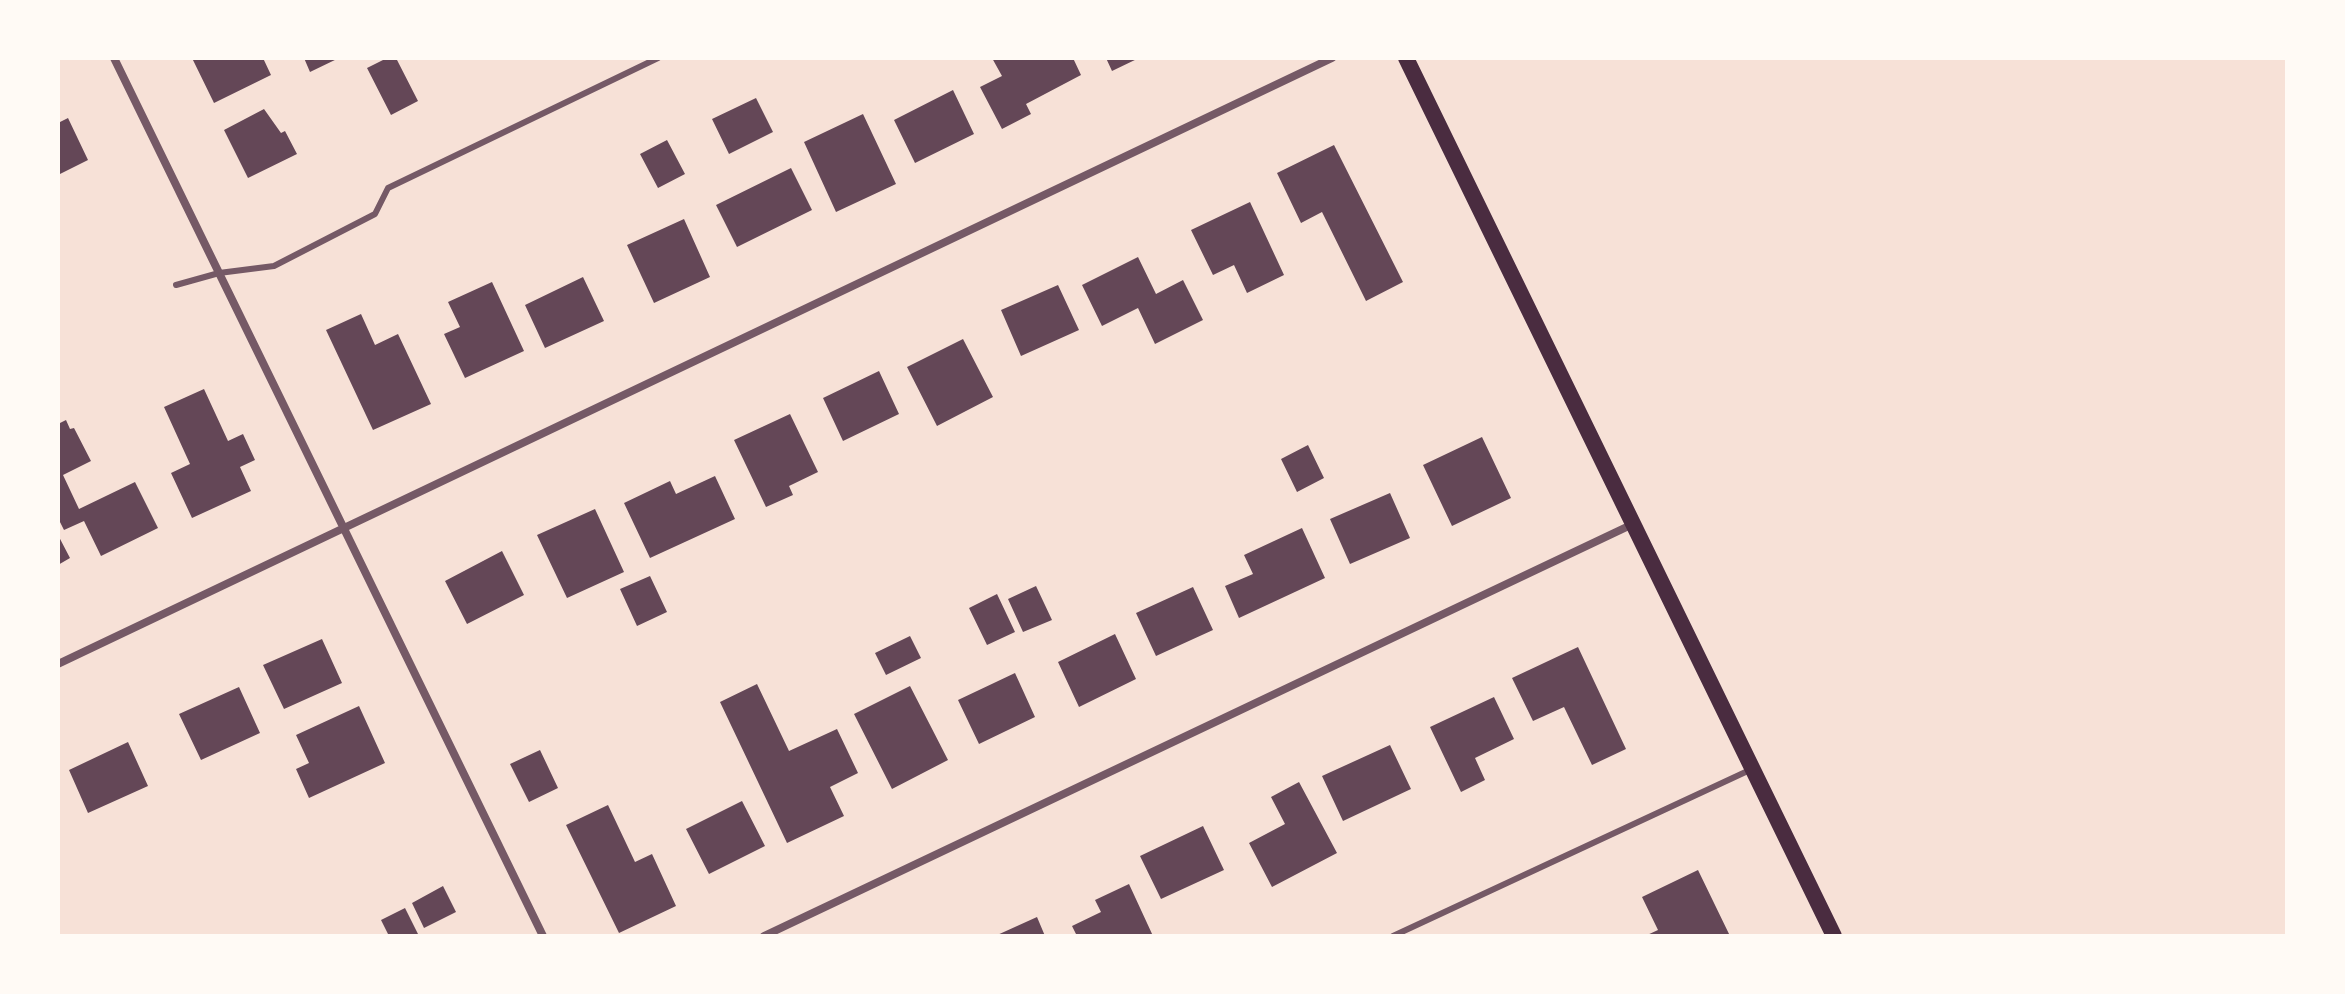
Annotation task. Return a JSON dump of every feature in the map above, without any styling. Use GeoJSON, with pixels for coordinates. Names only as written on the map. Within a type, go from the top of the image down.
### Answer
{"type":"FeatureCollection","features":[{"type":"Feature","properties":{"kind":"main road"},"geometry":{"type":"LineString","coordinates":[[1406,58],[1834,936]]}},
{"type":"Feature","properties":{"kind":"street"},"geometry":{"type":"LineString","coordinates":[[114,58],[543,936]]}},
{"type":"Feature","properties":{"kind":"street"},"geometry":{"type":"LineString","coordinates":[[58,664],[1332,58]]}},
{"type":"Feature","properties":{"kind":"street"},"geometry":{"type":"LineString","coordinates":[[764,936],[1633,524]]}},
{"type":"Feature","properties":{"kind":"lane"},"geometry":{"type":"LineString","coordinates":[[176,285],[219,273],[274,266],[375,214],[388,188],[658,58]]}},
{"type":"Feature","properties":{"kind":"lane"},"geometry":{"type":"LineString","coordinates":[[1393,936],[1752,769]]}},
{"type":"Feature","properties":{"kind":"building"},"geometry":{"type":"Polygon","coordinates":[[[192,58],[263,58],[271,75],[214,103],[192,58]]]}},
{"type":"Feature","properties":{"kind":"building"},"geometry":{"type":"Polygon","coordinates":[[[304,58],[339,58],[310,72],[304,58]]]}},
{"type":"Feature","properties":{"kind":"building"},"geometry":{"type":"Polygon","coordinates":[[[387,58],[396,58],[418,101],[391,115],[367,68],[387,58]]]}},
{"type":"Feature","properties":{"kind":"building"},"geometry":{"type":"Polygon","coordinates":[[[992,58],[1073,58],[1081,75],[1026,104],[1031,114],[1002,129],[980,87],[1002,76],[992,58]]]}},
{"type":"Feature","properties":{"kind":"building"},"geometry":{"type":"Polygon","coordinates":[[[1106,58],[1139,58],[1112,71],[1106,58]]]}},
{"type":"Feature","properties":{"kind":"building"},"geometry":{"type":"Polygon","coordinates":[[[953,90],[974,134],[915,163],[894,120],[953,90]]]}},
{"type":"Feature","properties":{"kind":"building"},"geometry":{"type":"Polygon","coordinates":[[[756,98],[773,132],[729,154],[712,119],[756,98]]]}},
{"type":"Feature","properties":{"kind":"building"},"geometry":{"type":"Polygon","coordinates":[[[264,109],[281,133],[285,131],[297,154],[248,178],[224,130],[264,109]]]}},
{"type":"Feature","properties":{"kind":"building"},"geometry":{"type":"Polygon","coordinates":[[[863,114],[896,184],[836,212],[804,142],[863,114]]]}},
{"type":"Feature","properties":{"kind":"building"},"geometry":{"type":"Polygon","coordinates":[[[68,118],[88,160],[58,175],[58,123],[68,118]]]}},
{"type":"Feature","properties":{"kind":"building"},"geometry":{"type":"Polygon","coordinates":[[[667,140],[685,174],[658,188],[640,154],[667,140]]]}},
{"type":"Feature","properties":{"kind":"building"},"geometry":{"type":"Polygon","coordinates":[[[1334,145],[1403,282],[1366,301],[1322,212],[1301,223],[1277,173],[1334,145]]]}},
{"type":"Feature","properties":{"kind":"building"},"geometry":{"type":"Polygon","coordinates":[[[791,168],[812,210],[737,247],[716,205],[791,168]]]}},
{"type":"Feature","properties":{"kind":"building"},"geometry":{"type":"Polygon","coordinates":[[[1250,202],[1284,275],[1247,293],[1234,265],[1213,275],[1191,230],[1250,202]]]}},
{"type":"Feature","properties":{"kind":"building"},"geometry":{"type":"Polygon","coordinates":[[[684,219],[710,277],[654,303],[627,245],[684,219]]]}},
{"type":"Feature","properties":{"kind":"building"},"geometry":{"type":"Polygon","coordinates":[[[1138,257],[1156,294],[1183,280],[1203,320],[1155,344],[1138,308],[1102,326],[1082,285],[1138,257]]]}},
{"type":"Feature","properties":{"kind":"building"},"geometry":{"type":"Polygon","coordinates":[[[583,277],[604,321],[545,348],[525,305],[583,277]]]}},
{"type":"Feature","properties":{"kind":"building"},"geometry":{"type":"Polygon","coordinates":[[[492,282],[524,351],[465,378],[444,334],[460,327],[448,302],[492,282]]]}},
{"type":"Feature","properties":{"kind":"building"},"geometry":{"type":"Polygon","coordinates":[[[1058,285],[1079,330],[1021,356],[1001,310],[1058,285]]]}},
{"type":"Feature","properties":{"kind":"building"},"geometry":{"type":"Polygon","coordinates":[[[361,314],[375,345],[398,334],[431,404],[373,430],[326,330],[361,314]]]}},
{"type":"Feature","properties":{"kind":"building"},"geometry":{"type":"Polygon","coordinates":[[[963,339],[993,397],[937,426],[907,367],[963,339]]]}},
{"type":"Feature","properties":{"kind":"building"},"geometry":{"type":"Polygon","coordinates":[[[879,371],[899,414],[843,441],[823,398],[879,371]]]}},
{"type":"Feature","properties":{"kind":"building"},"geometry":{"type":"Polygon","coordinates":[[[204,389],[228,441],[243,434],[255,460],[240,467],[251,491],[192,518],[171,473],[190,464],[164,407],[204,389]]]}},
{"type":"Feature","properties":{"kind":"building"},"geometry":{"type":"Polygon","coordinates":[[[790,414],[818,472],[789,486],[793,495],[766,507],[734,440],[790,414]]]}},
{"type":"Feature","properties":{"kind":"building"},"geometry":{"type":"Polygon","coordinates":[[[66,420],[70,429],[74,428],[91,461],[63,475],[79,509],[135,482],[158,528],[101,556],[84,521],[64,530],[58,518],[58,424],[66,420]]]}},
{"type":"Feature","properties":{"kind":"building"},"geometry":{"type":"Polygon","coordinates":[[[1482,437],[1511,498],[1452,526],[1423,465],[1482,437]]]}},
{"type":"Feature","properties":{"kind":"building"},"geometry":{"type":"Polygon","coordinates":[[[1308,445],[1324,478],[1297,492],[1281,459],[1308,445]]]}},
{"type":"Feature","properties":{"kind":"building"},"geometry":{"type":"Polygon","coordinates":[[[715,476],[735,519],[650,558],[624,503],[670,481],[676,494],[715,476]]]}},
{"type":"Feature","properties":{"kind":"building"},"geometry":{"type":"Polygon","coordinates":[[[1390,493],[1410,538],[1350,564],[1330,519],[1390,493]]]}},
{"type":"Feature","properties":{"kind":"building"},"geometry":{"type":"Polygon","coordinates":[[[595,509],[624,572],[567,598],[537,535],[595,509]]]}},
{"type":"Feature","properties":{"kind":"building"},"geometry":{"type":"Polygon","coordinates":[[[1302,528],[1325,578],[1239,618],[1225,586],[1253,574],[1244,555],[1302,528]]]}},
{"type":"Feature","properties":{"kind":"building"},"geometry":{"type":"Polygon","coordinates":[[[58,535],[70,558],[58,565],[58,535]]]}},
{"type":"Feature","properties":{"kind":"building"},"geometry":{"type":"Polygon","coordinates":[[[502,551],[524,595],[467,624],[445,581],[502,551]]]}},
{"type":"Feature","properties":{"kind":"building"},"geometry":{"type":"Polygon","coordinates":[[[650,576],[667,612],[637,626],[620,589],[650,576]]]}},
{"type":"Feature","properties":{"kind":"building"},"geometry":{"type":"Polygon","coordinates":[[[1036,586],[1052,620],[1023,632],[1008,599],[1036,586]]]}},
{"type":"Feature","properties":{"kind":"building"},"geometry":{"type":"Polygon","coordinates":[[[1193,587],[1213,630],[1156,656],[1136,613],[1193,587]]]}},
{"type":"Feature","properties":{"kind":"building"},"geometry":{"type":"Polygon","coordinates":[[[997,594],[1015,632],[987,645],[969,608],[997,594]]]}},
{"type":"Feature","properties":{"kind":"building"},"geometry":{"type":"Polygon","coordinates":[[[1115,634],[1136,679],[1079,707],[1058,662],[1115,634]]]}},
{"type":"Feature","properties":{"kind":"building"},"geometry":{"type":"Polygon","coordinates":[[[910,636],[921,658],[886,675],[875,653],[910,636]]]}},
{"type":"Feature","properties":{"kind":"building"},"geometry":{"type":"Polygon","coordinates":[[[322,639],[342,683],[284,709],[263,665],[322,639]]]}},
{"type":"Feature","properties":{"kind":"building"},"geometry":{"type":"Polygon","coordinates":[[[1578,647],[1626,749],[1592,765],[1564,707],[1533,721],[1512,678],[1578,647]]]}},
{"type":"Feature","properties":{"kind":"building"},"geometry":{"type":"Polygon","coordinates":[[[1015,673],[1035,717],[979,744],[958,700],[1015,673]]]}},
{"type":"Feature","properties":{"kind":"building"},"geometry":{"type":"Polygon","coordinates":[[[757,684],[789,751],[837,729],[858,773],[830,787],[844,816],[787,843],[720,702],[757,684]]]}},
{"type":"Feature","properties":{"kind":"building"},"geometry":{"type":"Polygon","coordinates":[[[910,686],[948,760],[892,789],[854,714],[910,686]]]}},
{"type":"Feature","properties":{"kind":"building"},"geometry":{"type":"Polygon","coordinates":[[[239,687],[260,733],[201,760],[179,714],[239,687]]]}},
{"type":"Feature","properties":{"kind":"building"},"geometry":{"type":"Polygon","coordinates":[[[1494,697],[1514,739],[1475,758],[1485,780],[1461,792],[1430,727],[1494,697]]]}},
{"type":"Feature","properties":{"kind":"building"},"geometry":{"type":"Polygon","coordinates":[[[359,706],[385,763],[309,798],[296,769],[309,763],[296,735],[359,706]]]}},
{"type":"Feature","properties":{"kind":"building"},"geometry":{"type":"Polygon","coordinates":[[[128,742],[148,786],[88,813],[69,770],[128,742]]]}},
{"type":"Feature","properties":{"kind":"building"},"geometry":{"type":"Polygon","coordinates":[[[1390,745],[1411,789],[1343,821],[1322,776],[1390,745]]]}},
{"type":"Feature","properties":{"kind":"building"},"geometry":{"type":"Polygon","coordinates":[[[540,750],[558,788],[529,802],[510,764],[540,750]]]}},
{"type":"Feature","properties":{"kind":"building"},"geometry":{"type":"Polygon","coordinates":[[[1299,782],[1337,853],[1272,887],[1249,843],[1285,824],[1271,797],[1299,782]]]}},
{"type":"Feature","properties":{"kind":"building"},"geometry":{"type":"Polygon","coordinates":[[[742,801],[765,846],[709,874],[686,829],[742,801]]]}},
{"type":"Feature","properties":{"kind":"building"},"geometry":{"type":"Polygon","coordinates":[[[608,805],[635,862],[652,854],[676,906],[619,933],[566,825],[608,805]]]}},
{"type":"Feature","properties":{"kind":"building"},"geometry":{"type":"Polygon","coordinates":[[[1203,826],[1224,870],[1161,899],[1140,856],[1203,826]]]}},
{"type":"Feature","properties":{"kind":"building"},"geometry":{"type":"Polygon","coordinates":[[[1698,870],[1730,936],[1645,936],[1658,930],[1642,897],[1698,870]]]}},
{"type":"Feature","properties":{"kind":"building"},"geometry":{"type":"Polygon","coordinates":[[[1129,884],[1153,936],[1077,936],[1072,926],[1101,912],[1095,900],[1129,884]]]}},
{"type":"Feature","properties":{"kind":"building"},"geometry":{"type":"Polygon","coordinates":[[[443,886],[456,912],[424,928],[412,903],[443,886]]]}},
{"type":"Feature","properties":{"kind":"building"},"geometry":{"type":"Polygon","coordinates":[[[405,908],[419,936],[389,936],[381,920],[405,908]]]}},
{"type":"Feature","properties":{"kind":"building"},"geometry":{"type":"Polygon","coordinates":[[[1037,917],[1045,936],[995,936],[1037,917]]]}}]}
